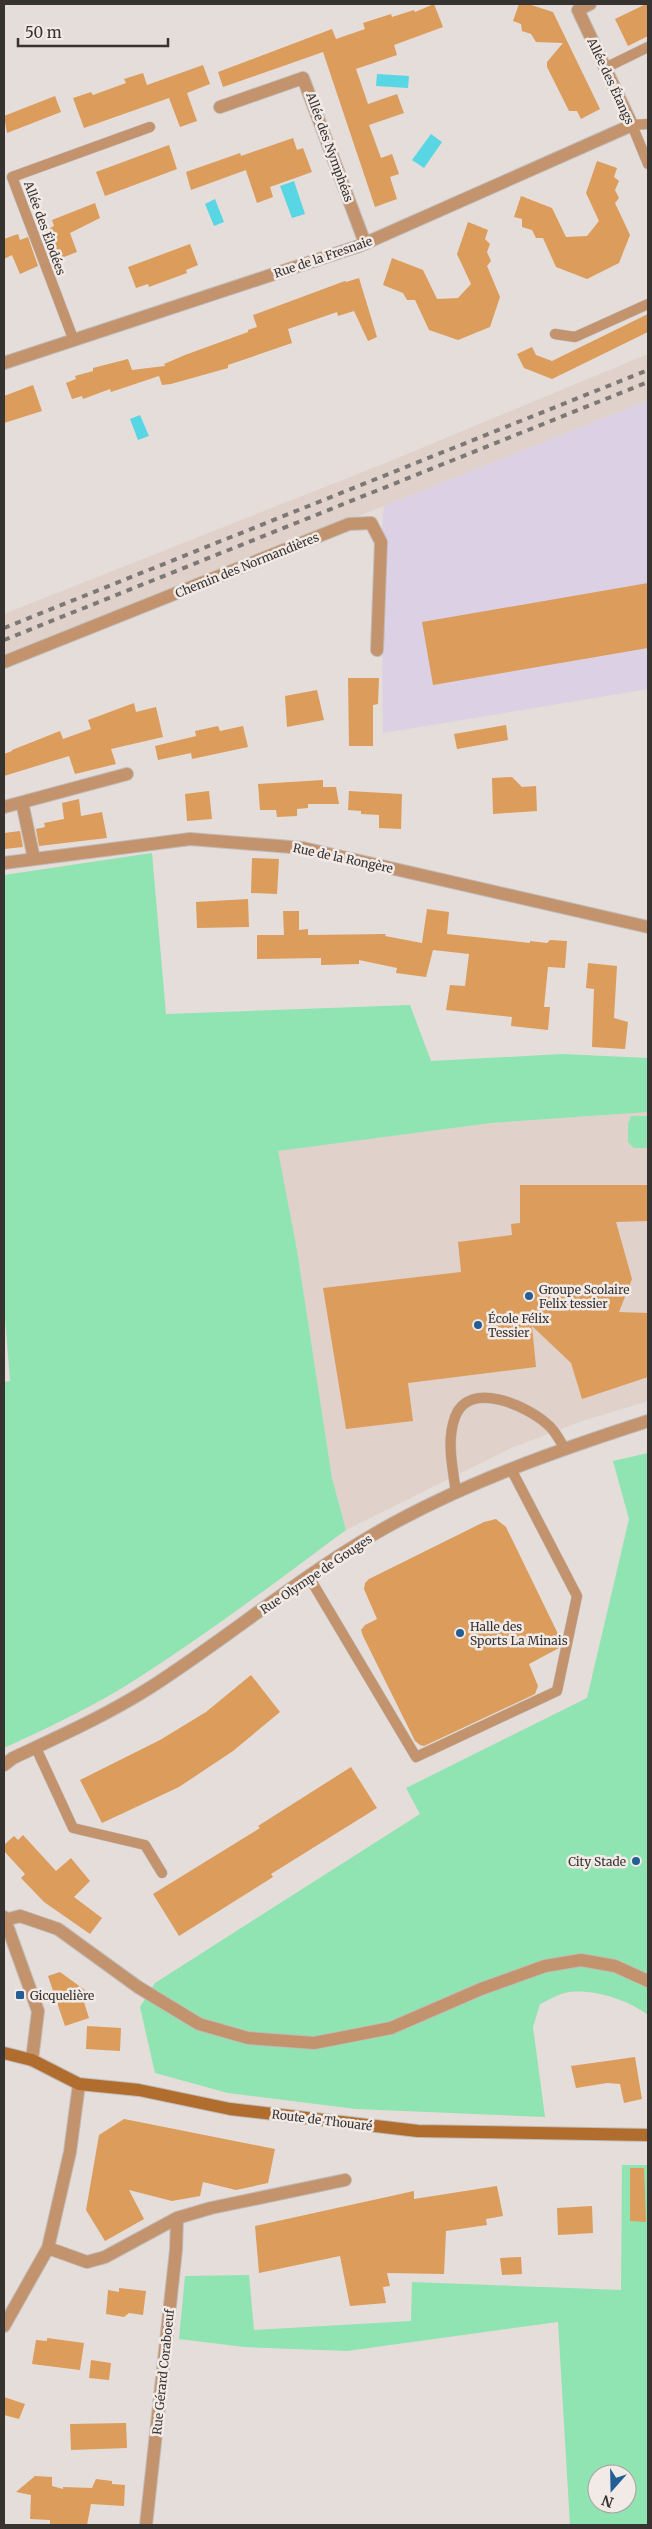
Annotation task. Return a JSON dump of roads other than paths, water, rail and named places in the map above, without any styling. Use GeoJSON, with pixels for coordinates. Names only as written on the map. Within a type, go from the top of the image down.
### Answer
{"type":"FeatureCollection","features":[{"type":"Feature","properties":{"kind":"street","name":"Allée des Étangs"},"geometry":{"type":"LineString","coordinates":[[590,4],[578,10],[632,125]]}},
{"type":"Feature","properties":{"kind":"street","name":"Allée des Nymphéas"},"geometry":{"type":"LineString","coordinates":[[220,107],[303,78],[365,243]]}},
{"type":"Feature","properties":{"kind":"street","name":"Rue de la Fresnaie"},"geometry":{"type":"LineString","coordinates":[[4,363],[365,243],[632,125]]}},
{"type":"Feature","properties":{"kind":"street","name":"Chemin des Normandières"},"geometry":{"type":"LineString","coordinates":[[4,662],[349,524],[371,522],[381,542],[377,650]]}},
{"type":"Feature","properties":{"kind":"street"},"geometry":{"type":"LineString","coordinates":[[4,807],[128,774]]}},
{"type":"Feature","properties":{"kind":"street"},"geometry":{"type":"LineString","coordinates":[[22,802],[34,859]]}},
{"type":"Feature","properties":{"kind":"street","name":"Rue de la Rongère"},"geometry":{"type":"LineString","coordinates":[[4,863],[190,840],[303,848],[648,927]]}},
{"type":"Feature","properties":{"kind":"street","name":"Rue Olympe de Gouges"},"geometry":{"type":"LineString","coordinates":[[4,1765],[97,1719],[150,1687],[375,1533],[456,1493],[511,1469],[648,1421]]}},
{"type":"Feature","properties":{"kind":"street"},"geometry":{"type":"LineString","coordinates":[[32,2060],[38,2011],[4,1919],[20,1916],[58,1929],[138,1988],[199,2024],[248,2038],[314,2043],[391,2028],[481,1989],[545,1966],[581,1960],[615,1966],[648,1981]]}},
{"type":"Feature","properties":{"kind":"street","name":"Route de Thouaré"},"geometry":{"type":"LineString","coordinates":[[4,2053],[32,2060],[79,2084],[139,2090],[230,2109],[418,2131],[648,2135]]}},
{"type":"Feature","properties":{"kind":"street"},"geometry":{"type":"LineString","coordinates":[[4,2326],[48,2248],[70,2152],[79,2084]]}},
{"type":"Feature","properties":{"kind":"street"},"geometry":{"type":"LineString","coordinates":[[48,2248],[87,2262],[105,2257],[177,2218],[211,2208],[345,2180]]}},
{"type":"Feature","properties":{"kind":"street","name":"Rue Gérard Coraboeuf"},"geometry":{"type":"LineString","coordinates":[[146,2525],[176,2250],[177,2218]]}},
{"type":"Feature","properties":{"kind":"lane"},"geometry":{"type":"LineString","coordinates":[[606,68],[648,47]]}},
{"type":"Feature","properties":{"kind":"lane"},"geometry":{"type":"LineString","coordinates":[[632,125],[648,124]]}},
{"type":"Feature","properties":{"kind":"lane","name":"Allée des Étangs"},"geometry":{"type":"LineString","coordinates":[[632,125],[648,164]]}},
{"type":"Feature","properties":{"kind":"lane","name":"Allée des Élodées"},"geometry":{"type":"LineString","coordinates":[[74,341],[12,176],[150,128]]}},
{"type":"Feature","properties":{"kind":"lane"},"geometry":{"type":"LineString","coordinates":[[555,334],[575,337],[648,304]]}},
{"type":"Feature","properties":{"kind":"lane"},"geometry":{"type":"LineString","coordinates":[[456,1493],[450,1446],[452,1430],[455,1417],[461,1407],[471,1400],[494,1398],[517,1405],[534,1413],[549,1425],[565,1449]]}},
{"type":"Feature","properties":{"kind":"lane"},"geometry":{"type":"LineString","coordinates":[[309,1577],[416,1757],[557,1691],[577,1596],[511,1469]]}},
{"type":"Feature","properties":{"kind":"lane"},"geometry":{"type":"LineString","coordinates":[[36,1748],[73,1828],[145,1845],[162,1873]]}},
{"type":"Feature","properties":{"kind":"water"},"geometry":{"type":"Polygon","coordinates":[[[377,74],[409,76],[408,88],[376,86],[377,74]]]}},
{"type":"Feature","properties":{"kind":"water"},"geometry":{"type":"Polygon","coordinates":[[[431,134],[442,142],[424,168],[412,160],[431,134]]]}},
{"type":"Feature","properties":{"kind":"water"},"geometry":{"type":"Polygon","coordinates":[[[294,181],[305,214],[292,218],[280,186],[294,181]]]}},
{"type":"Feature","properties":{"kind":"water"},"geometry":{"type":"Polygon","coordinates":[[[215,199],[224,222],[214,226],[205,204],[215,199]]]}},
{"type":"Feature","properties":{"kind":"water"},"geometry":{"type":"Polygon","coordinates":[[[140,415],[149,436],[138,440],[130,419],[140,415]]]}},
{"type":"Feature","properties":{"kind":"railway"},"geometry":{"type":"LineString","coordinates":[[4,628],[648,370]]}},
{"type":"Feature","properties":{"kind":"railway"},"geometry":{"type":"LineString","coordinates":[[4,640],[648,382]]}},
{"type":"Feature","properties":{"kind":"place","name":"Groupe Scolaire Felix tessier"},"geometry":{"type":"Point","coordinates":[529,1296]}},
{"type":"Feature","properties":{"kind":"place","name":"École Félix Tessier"},"geometry":{"type":"Point","coordinates":[478,1325]}},
{"type":"Feature","properties":{"kind":"place","name":"Halle des Sports La Minais"},"geometry":{"type":"Point","coordinates":[460,1633]}},
{"type":"Feature","properties":{"kind":"place","name":"City Stade"},"geometry":{"type":"Point","coordinates":[636,1861]}},
{"type":"Feature","properties":{"kind":"place","name":"Gicquelière"},"geometry":{"type":"Point","coordinates":[20,1995]}}]}
